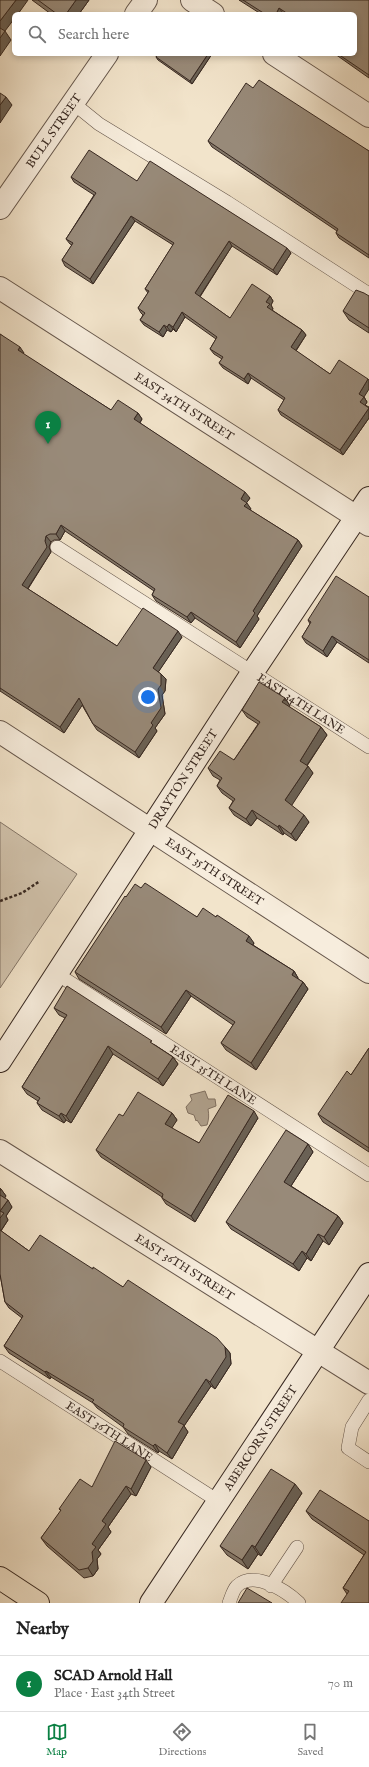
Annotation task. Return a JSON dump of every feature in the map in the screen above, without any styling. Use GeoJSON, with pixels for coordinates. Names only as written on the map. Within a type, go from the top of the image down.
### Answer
{"type":"FeatureCollection","features":[{"type":"Feature","properties":{"kind":"main road"},"geometry":{"type":"LineString","coordinates":[[0,1578],[38,1603]]}},
{"type":"Feature","properties":{"kind":"street"},"geometry":{"type":"LineString","coordinates":[[137,12],[146,0]]}},
{"type":"Feature","properties":{"kind":"street"},"geometry":{"type":"LineString","coordinates":[[192,0],[210,12]]}},
{"type":"Feature","properties":{"kind":"street","name":"BULL STREET"},"geometry":{"type":"LineString","coordinates":[[0,208],[107,56]]}},
{"type":"Feature","properties":{"kind":"street"},"geometry":{"type":"LineString","coordinates":[[277,56],[369,116]]}},
{"type":"Feature","properties":{"kind":"street","name":"EAST 34TH STREET"},"geometry":{"type":"LineString","coordinates":[[0,288],[363,521]]}},
{"type":"Feature","properties":{"kind":"street","name":"DRAYTON STREET"},"geometry":{"type":"LineString","coordinates":[[0,1061],[252,673],[363,521],[369,498]]}},
{"type":"Feature","properties":{"kind":"street","name":"EAST 35TH STREET"},"geometry":{"type":"LineString","coordinates":[[0,732],[369,972]]}},
{"type":"Feature","properties":{"kind":"street","name":"EAST 36TH STREET"},"geometry":{"type":"LineString","coordinates":[[0,1151],[369,1384]]}},
{"type":"Feature","properties":{"kind":"street","name":"ABERCORN STREET"},"geometry":{"type":"LineString","coordinates":[[151,1603],[369,1274]]}},
{"type":"Feature","properties":{"kind":"lane"},"geometry":{"type":"LineString","coordinates":[[73,103],[99,124],[226,202],[369,294]]}},
{"type":"Feature","properties":{"kind":"lane","name":"EAST 34TH LANE"},"geometry":{"type":"LineString","coordinates":[[57,547],[369,747]]}},
{"type":"Feature","properties":{"kind":"lane","name":"EAST 35TH LANE"},"geometry":{"type":"LineString","coordinates":[[57,974],[369,1175]]}},
{"type":"Feature","properties":{"kind":"lane","name":"EAST 36TH LANE"},"geometry":{"type":"LineString","coordinates":[[0,1361],[218,1501]]}},
{"type":"Feature","properties":{"kind":"lane"},"geometry":{"type":"LineString","coordinates":[[369,1400],[352,1427],[348,1448],[369,1462]]}},
{"type":"Feature","properties":{"kind":"lane"},"geometry":{"type":"LineString","coordinates":[[271,1586],[297,1547]]}},
{"type":"Feature","properties":{"kind":"lane"},"geometry":{"type":"LineString","coordinates":[[229,1603],[236,1587],[245,1580],[259,1579],[292,1596],[299,1603]]}},
{"type":"Feature","properties":{"kind":"path"},"geometry":{"type":"LineString","coordinates":[[0,901],[22,893],[40,881]]}},
{"type":"Feature","properties":{"kind":"shaded area"},"geometry":{"type":"Polygon","coordinates":[[[0,822],[77,874],[0,988],[0,822]]]}},
{"type":"Feature","properties":{"kind":"shaded area"},"geometry":{"type":"Polygon","coordinates":[[[205,1091],[208,1099],[215,1099],[216,1106],[208,1109],[209,1117],[207,1125],[201,1126],[197,1120],[196,1121],[194,1115],[188,1113],[186,1107],[192,1100],[190,1095],[205,1091]]]}},
{"type":"Feature","properties":{"kind":"building"},"geometry":{"type":"Polygon","coordinates":[[[0,0],[16,0],[0,21],[0,0]]]}},
{"type":"Feature","properties":{"kind":"building"},"geometry":{"type":"Polygon","coordinates":[[[38,0],[76,0],[67,12],[54,12],[38,0]]]}},
{"type":"Feature","properties":{"kind":"building"},"geometry":{"type":"Polygon","coordinates":[[[243,0],[369,0],[369,75],[341,56],[357,56],[357,12],[285,12],[279,8],[277,12],[262,12],[243,0]]]}},
{"type":"Feature","properties":{"kind":"building"},"geometry":{"type":"Polygon","coordinates":[[[0,28],[5,31],[0,38],[0,28]]]}},
{"type":"Feature","properties":{"kind":"building"},"geometry":{"type":"Polygon","coordinates":[[[157,56],[207,56],[190,81],[157,56]]]}},
{"type":"Feature","properties":{"kind":"building"},"geometry":{"type":"Polygon","coordinates":[[[259,80],[369,151],[369,255],[336,233],[338,229],[208,141],[246,83],[253,88],[259,80]]]}},
{"type":"Feature","properties":{"kind":"building"},"geometry":{"type":"Polygon","coordinates":[[[0,93],[6,97],[0,105],[0,93]]]}},
{"type":"Feature","properties":{"kind":"building"},"geometry":{"type":"Polygon","coordinates":[[[89,150],[137,181],[150,161],[287,248],[273,270],[229,241],[195,293],[230,318],[252,284],[270,296],[266,302],[270,304],[267,307],[302,330],[291,347],[330,374],[339,360],[368,379],[359,394],[364,397],[360,402],[369,408],[340,450],[278,410],[285,398],[248,373],[244,379],[219,363],[223,357],[210,349],[217,337],[182,312],[173,327],[169,324],[167,327],[164,325],[159,332],[140,320],[145,313],[138,308],[149,291],[145,289],[174,243],[131,216],[90,279],[62,260],[73,243],[66,239],[96,193],[71,177],[89,150]]]}},
{"type":"Feature","properties":{"kind":"building"},"geometry":{"type":"Polygon","coordinates":[[[356,290],[369,296],[369,328],[343,311],[356,290]]]}},
{"type":"Feature","properties":{"kind":"building"},"geometry":{"type":"Polygon","coordinates":[[[0,334],[20,347],[18,350],[111,410],[118,400],[138,413],[134,419],[245,492],[241,499],[247,503],[244,506],[298,540],[253,611],[255,613],[236,642],[191,612],[187,617],[152,595],[155,589],[61,525],[56,534],[46,536],[45,541],[47,547],[22,585],[117,646],[143,608],[178,631],[153,668],[161,674],[161,685],[158,689],[161,708],[151,723],[153,725],[135,752],[93,724],[79,698],[60,727],[0,688],[0,334]]]}},
{"type":"Feature","properties":{"kind":"building"},"geometry":{"type":"Polygon","coordinates":[[[336,576],[369,597],[369,660],[332,636],[323,651],[302,637],[311,622],[308,620],[336,576]]]}},
{"type":"Feature","properties":{"kind":"building"},"geometry":{"type":"Polygon","coordinates":[[[259,682],[285,698],[282,702],[321,727],[300,761],[308,766],[285,800],[304,815],[291,834],[279,825],[278,827],[252,810],[246,819],[229,808],[235,799],[217,786],[222,778],[208,768],[220,751],[234,760],[260,722],[242,710],[259,682]]]}},
{"type":"Feature","properties":{"kind":"building"},"geometry":{"type":"Polygon","coordinates":[[[145,883],[197,917],[203,908],[216,917],[217,915],[249,936],[246,941],[294,971],[292,975],[303,982],[251,1063],[221,1043],[235,1022],[186,990],[161,1027],[75,972],[125,896],[126,897],[135,884],[141,888],[145,883]]]}},
{"type":"Feature","properties":{"kind":"building"},"geometry":{"type":"Polygon","coordinates":[[[67,986],[152,1041],[150,1042],[173,1057],[158,1079],[108,1046],[66,1116],[61,1113],[59,1116],[37,1103],[40,1098],[22,1087],[67,1015],[54,1008],[67,986]]]}},
{"type":"Feature","properties":{"kind":"building"},"geometry":{"type":"Polygon","coordinates":[[[369,1048],[369,1148],[318,1114],[347,1071],[351,1075],[369,1048]]]}},
{"type":"Feature","properties":{"kind":"building"},"geometry":{"type":"Polygon","coordinates":[[[138,1092],[172,1113],[165,1124],[199,1143],[228,1095],[254,1111],[191,1216],[162,1198],[163,1194],[96,1150],[119,1114],[123,1116],[138,1092]]]}},
{"type":"Feature","properties":{"kind":"building"},"geometry":{"type":"Polygon","coordinates":[[[286,1130],[308,1144],[284,1182],[338,1216],[324,1237],[318,1234],[306,1254],[302,1251],[293,1264],[226,1222],[286,1130]]]}},
{"type":"Feature","properties":{"kind":"building"},"geometry":{"type":"Polygon","coordinates":[[[0,1195],[8,1200],[0,1211],[0,1195]]]}},
{"type":"Feature","properties":{"kind":"building"},"geometry":{"type":"Polygon","coordinates":[[[0,1211],[4,1213],[0,1218],[0,1211]]]}},
{"type":"Feature","properties":{"kind":"building"},"geometry":{"type":"Polygon","coordinates":[[[0,1230],[29,1251],[40,1235],[123,1287],[128,1280],[217,1338],[225,1347],[226,1357],[210,1382],[206,1379],[178,1422],[184,1425],[167,1453],[155,1444],[153,1446],[123,1427],[124,1424],[92,1402],[94,1400],[46,1371],[45,1372],[4,1346],[23,1316],[5,1302],[0,1274],[0,1230]]]}},
{"type":"Feature","properties":{"kind":"building"},"geometry":{"type":"Polygon","coordinates":[[[115,1441],[146,1460],[131,1489],[126,1486],[102,1521],[106,1524],[92,1544],[96,1547],[92,1552],[93,1561],[88,1568],[79,1570],[41,1538],[61,1510],[59,1509],[80,1479],[92,1487],[115,1441]]]}},
{"type":"Feature","properties":{"kind":"building"},"geometry":{"type":"Polygon","coordinates":[[[271,1469],[295,1484],[255,1547],[252,1545],[242,1560],[220,1546],[271,1469]]]}},
{"type":"Feature","properties":{"kind":"building"},"geometry":{"type":"Polygon","coordinates":[[[320,1490],[369,1521],[369,1603],[341,1603],[349,1591],[343,1588],[366,1552],[306,1511],[320,1490]]]}},
{"type":"Feature","properties":{"kind":"building"},"geometry":{"type":"Polygon","coordinates":[[[247,1588],[272,1603],[238,1603],[247,1588]]]}},
{"type":"Feature","properties":{"kind":"place","name":"SCAD Arnold Hall"},"geometry":{"type":"Point","coordinates":[48,444]}}]}
